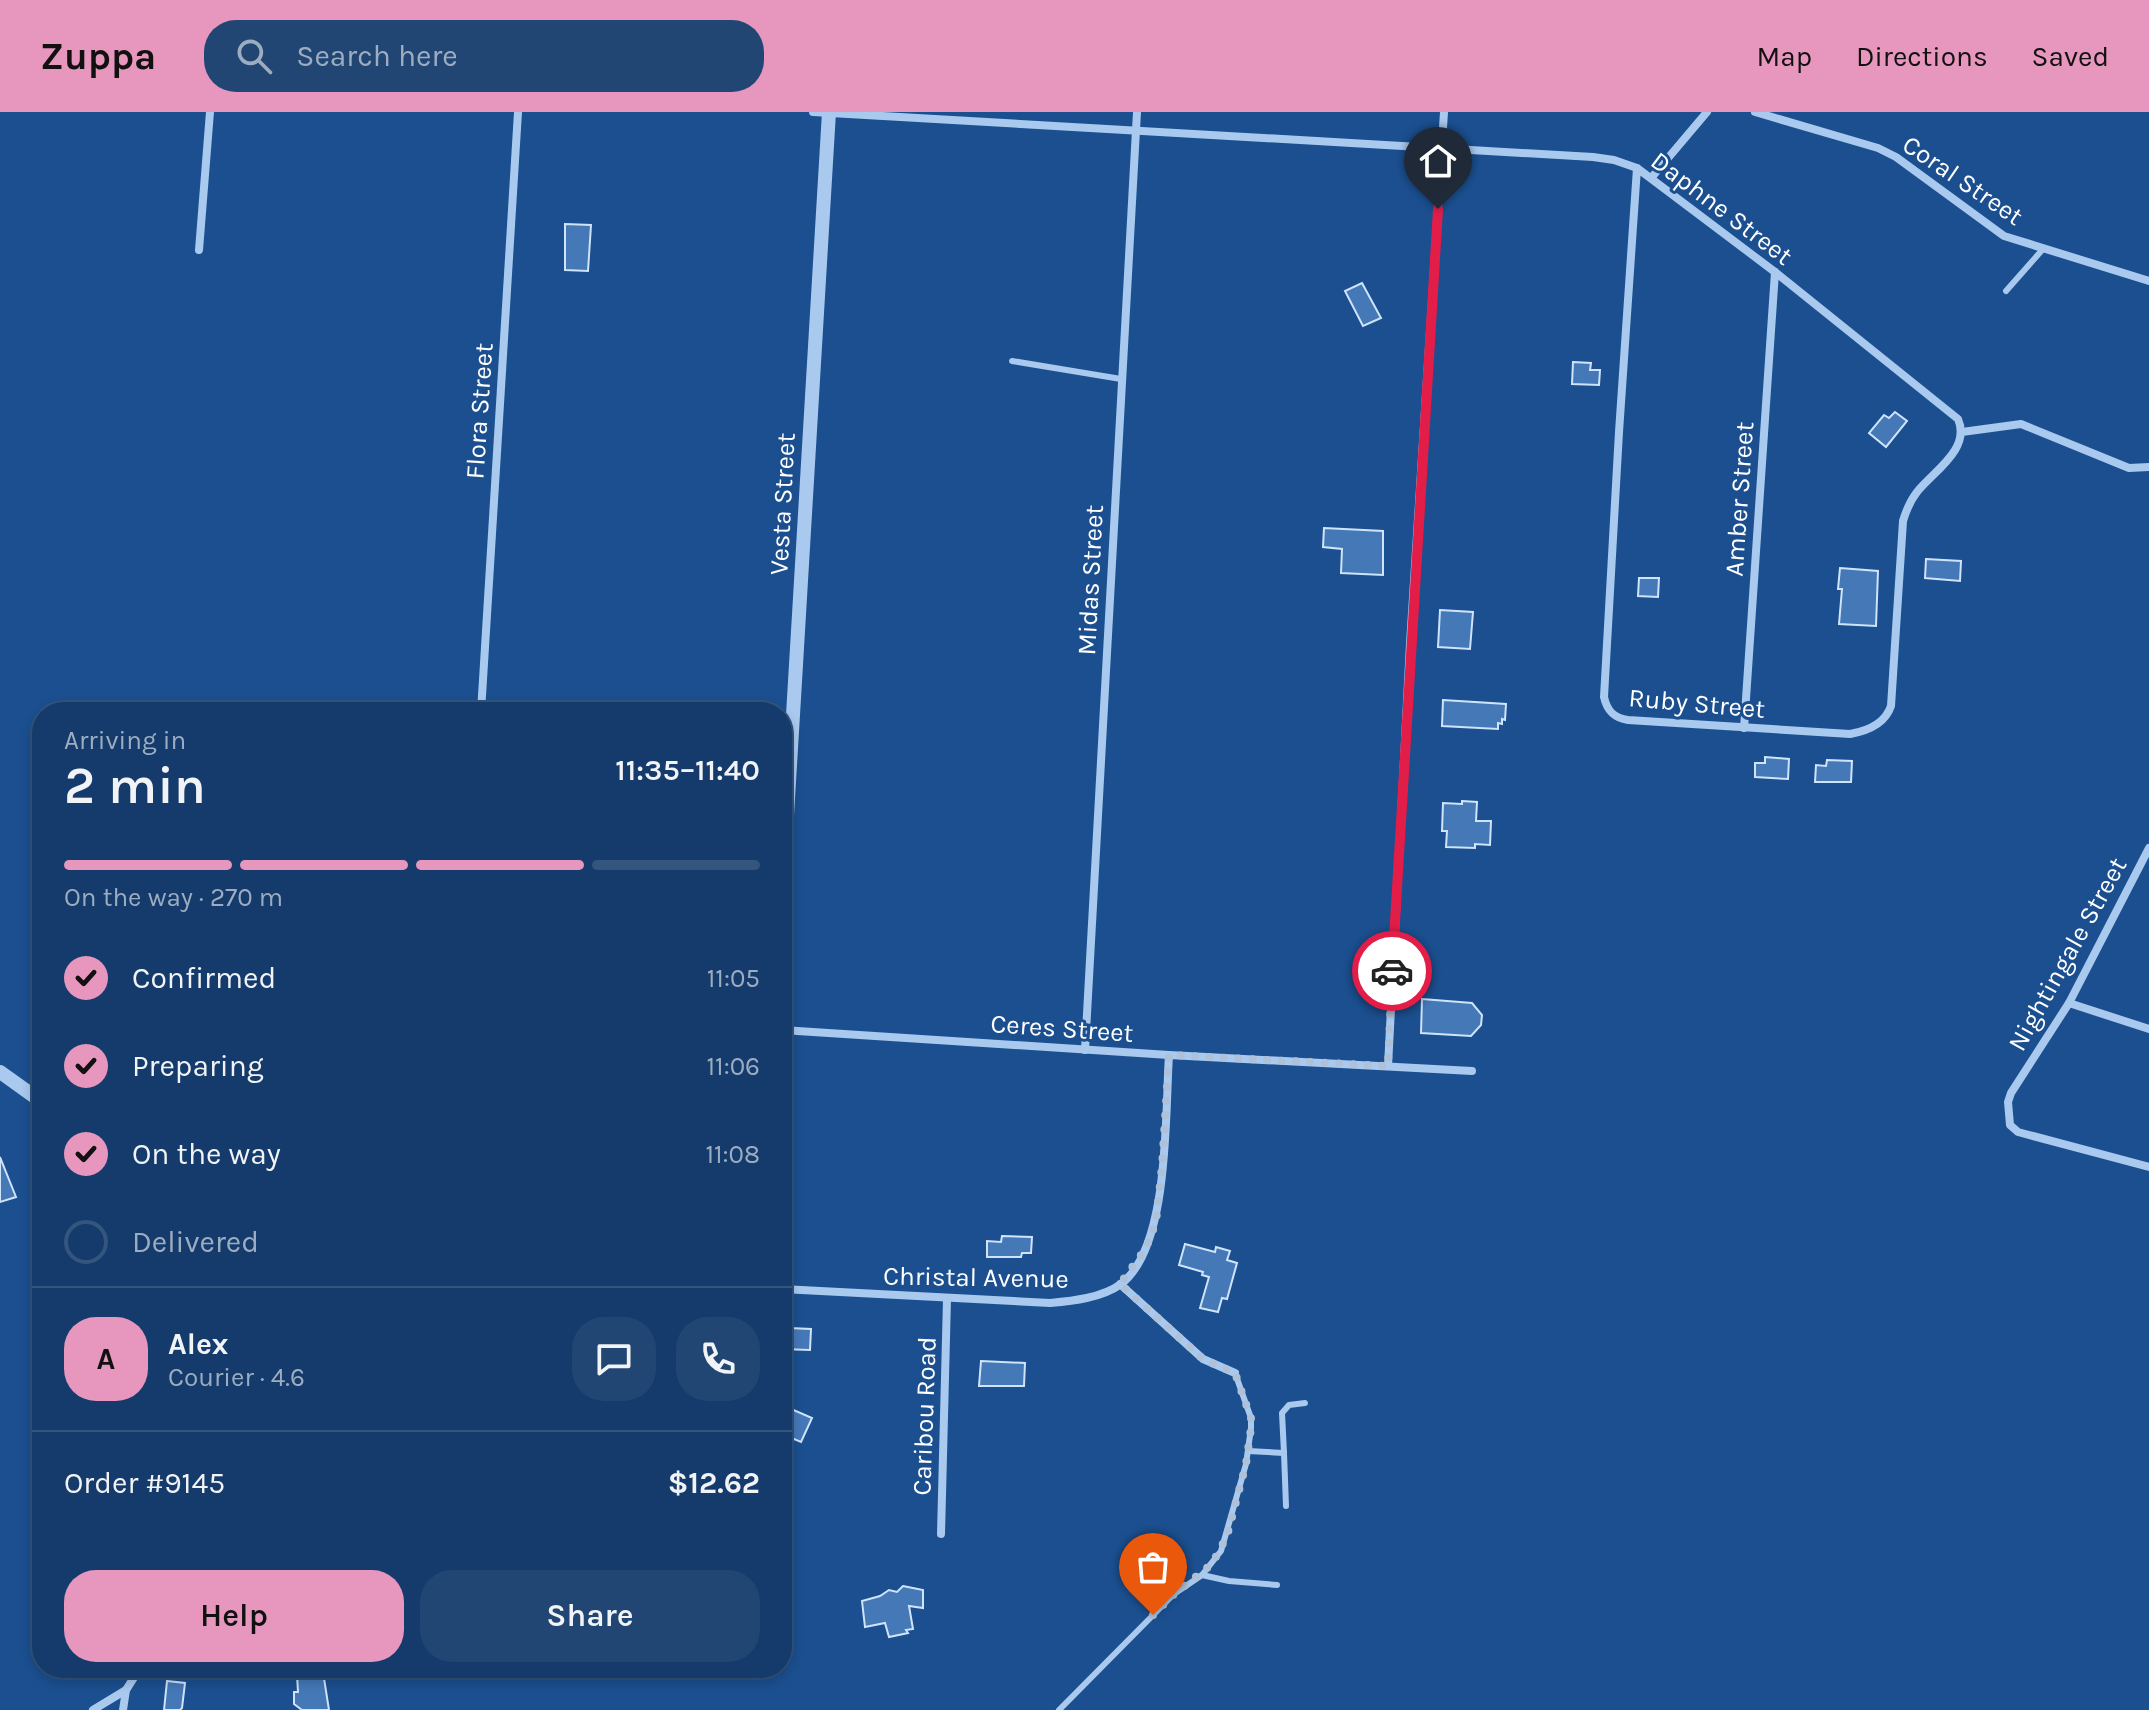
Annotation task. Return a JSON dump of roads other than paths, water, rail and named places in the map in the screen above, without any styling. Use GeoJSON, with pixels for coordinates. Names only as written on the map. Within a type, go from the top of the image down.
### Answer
{"type":"FeatureCollection","features":[{"type":"Feature","properties":{"kind":"street"},"geometry":{"type":"LineString","coordinates":[[199,250],[210,112]]}},
{"type":"Feature","properties":{"kind":"street","name":"Flora Street"},"geometry":{"type":"LineString","coordinates":[[482,702],[518,112]]}},
{"type":"Feature","properties":{"kind":"street","name":"Daphne Street"},"geometry":{"type":"LineString","coordinates":[[813,112],[1614,160],[1652,177],[1775,272],[1953,412],[1962,432]]}},
{"type":"Feature","properties":{"kind":"street","name":"Midas Street"},"geometry":{"type":"LineString","coordinates":[[1085,1050],[1137,112]]}},
{"type":"Feature","properties":{"kind":"street"},"geometry":{"type":"LineString","coordinates":[[1388,1066],[1410,644],[1444,112]]}},
{"type":"Feature","properties":{"kind":"street"},"geometry":{"type":"LineString","coordinates":[[1652,177],[1707,112]]}},
{"type":"Feature","properties":{"kind":"street","name":"Coral Street"},"geometry":{"type":"LineString","coordinates":[[1755,112],[1878,148],[1916,172],[1994,231],[2149,281]]}},
{"type":"Feature","properties":{"kind":"street","name":"Vesta Street"},"geometry":{"type":"LineString","coordinates":[[792,720],[829,113]]}},
{"type":"Feature","properties":{"kind":"street","name":"Ruby Street"},"geometry":{"type":"LineString","coordinates":[[1637,168],[1604,697],[1610,712],[1622,720],[1744,728],[1850,734],[1870,729],[1888,714],[1893,690],[1903,521],[1915,495],[1959,445],[1962,432]]}},
{"type":"Feature","properties":{"kind":"street","name":"Amber Street"},"geometry":{"type":"LineString","coordinates":[[1744,728],[1775,272]]}},
{"type":"Feature","properties":{"kind":"street"},"geometry":{"type":"LineString","coordinates":[[1962,432],[2021,424],[2129,468],[2149,467]]}},
{"type":"Feature","properties":{"kind":"street","name":"Nightingale Street"},"geometry":{"type":"LineString","coordinates":[[2149,848],[2069,1003],[2008,1102],[2010,1125],[2018,1132],[2149,1167]]}},
{"type":"Feature","properties":{"kind":"street"},"geometry":{"type":"LineString","coordinates":[[2069,1003],[2149,1029]]}},
{"type":"Feature","properties":{"kind":"street","name":"Ceres Street"},"geometry":{"type":"LineString","coordinates":[[792,1031],[1472,1071]]}},
{"type":"Feature","properties":{"kind":"street"},"geometry":{"type":"LineString","coordinates":[[1169,1055],[1156,1222],[1146,1248],[1120,1284],[1203,1359],[1235,1373]]}},
{"type":"Feature","properties":{"kind":"street"},"geometry":{"type":"LineString","coordinates":[[0,1072],[32,1095]]}},
{"type":"Feature","properties":{"kind":"street","name":"Christal Avenue"},"geometry":{"type":"LineString","coordinates":[[792,1290],[947,1299],[1069,1301],[1090,1297],[1120,1284]]}},
{"type":"Feature","properties":{"kind":"street","name":"Caribou Road"},"geometry":{"type":"LineString","coordinates":[[941,1534],[947,1299]]}},
{"type":"Feature","properties":{"kind":"street"},"geometry":{"type":"LineString","coordinates":[[123,1710],[126,1690],[134,1678]]}},
{"type":"Feature","properties":{"kind":"street"},"geometry":{"type":"LineString","coordinates":[[93,1710],[126,1690]]}},
{"type":"Feature","properties":{"kind":"lane"},"geometry":{"type":"LineString","coordinates":[[2006,291],[2043,249]]}},
{"type":"Feature","properties":{"kind":"lane"},"geometry":{"type":"LineString","coordinates":[[1012,361],[1121,379]]}},
{"type":"Feature","properties":{"kind":"lane"},"geometry":{"type":"LineString","coordinates":[[1059,1710],[1174,1594],[1202,1575],[1217,1557],[1227,1536],[1248,1451],[1251,1418],[1235,1373]]}},
{"type":"Feature","properties":{"kind":"lane"},"geometry":{"type":"LineString","coordinates":[[1286,1506],[1282,1413],[1289,1405],[1305,1403]]}},
{"type":"Feature","properties":{"kind":"lane"},"geometry":{"type":"LineString","coordinates":[[1248,1451],[1284,1453]]}},
{"type":"Feature","properties":{"kind":"lane"},"geometry":{"type":"LineString","coordinates":[[1202,1575],[1277,1585]]}}]}
